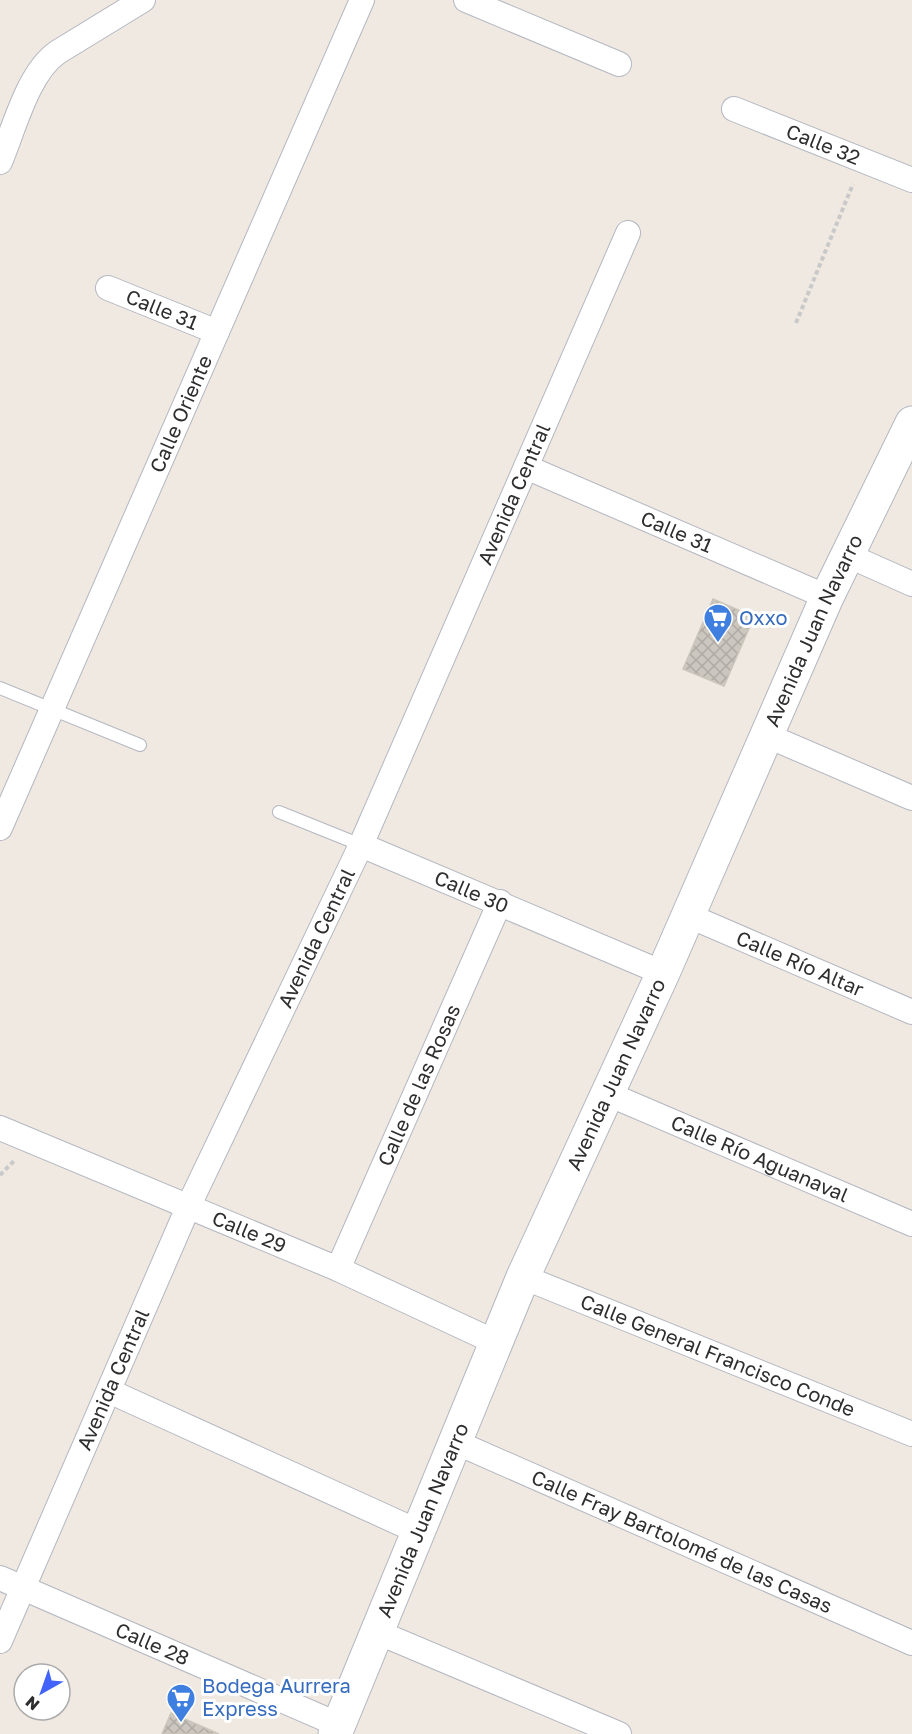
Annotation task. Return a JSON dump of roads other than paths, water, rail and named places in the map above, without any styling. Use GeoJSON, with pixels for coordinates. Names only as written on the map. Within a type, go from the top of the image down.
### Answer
{"type":"FeatureCollection","features":[{"type":"Feature","properties":{"kind":"main road","name":"Avenida Juan Navarro"},"geometry":{"type":"LineString","coordinates":[[337,1730],[453,1441],[523,1276],[663,973],[827,597],[912,423]]}},
{"type":"Feature","properties":{"kind":"street"},"geometry":{"type":"LineString","coordinates":[[0,162],[36,77],[46,62],[143,0]]}},
{"type":"Feature","properties":{"kind":"street","name":"Calle Oriente"},"geometry":{"type":"LineString","coordinates":[[0,828],[362,0]]}},
{"type":"Feature","properties":{"kind":"street"},"geometry":{"type":"LineString","coordinates":[[466,0],[619,64]]}},
{"type":"Feature","properties":{"kind":"street","name":"Calle 32"},"geometry":{"type":"LineString","coordinates":[[734,109],[912,180]]}},
{"type":"Feature","properties":{"kind":"street","name":"Avenida Central"},"geometry":{"type":"LineString","coordinates":[[0,1641],[189,1205],[361,845],[628,233]]}},
{"type":"Feature","properties":{"kind":"street","name":"Calle 31"},"geometry":{"type":"LineString","coordinates":[[108,288],[217,332]]}},
{"type":"Feature","properties":{"kind":"street","name":"Calle 31"},"geometry":{"type":"LineString","coordinates":[[526,467],[827,597]]}},
{"type":"Feature","properties":{"kind":"street"},"geometry":{"type":"LineString","coordinates":[[847,555],[912,584]]}},
{"type":"Feature","properties":{"kind":"street"},"geometry":{"type":"LineString","coordinates":[[768,736],[912,798]]}},
{"type":"Feature","properties":{"kind":"street","name":"Calle 30"},"geometry":{"type":"LineString","coordinates":[[361,845],[663,973]]}},
{"type":"Feature","properties":{"kind":"street","name":"Calle de las Rosas"},"geometry":{"type":"LineString","coordinates":[[338,1269],[500,902]]}},
{"type":"Feature","properties":{"kind":"street","name":"Calle Río Altar"},"geometry":{"type":"LineString","coordinates":[[687,915],[912,1012]]}},
{"type":"Feature","properties":{"kind":"street","name":"Calle Río Aguanaval"},"geometry":{"type":"LineString","coordinates":[[608,1094],[912,1224]]}},
{"type":"Feature","properties":{"kind":"street","name":"Calle 29"},"geometry":{"type":"LineString","coordinates":[[0,1128],[338,1269],[495,1342]]}},
{"type":"Feature","properties":{"kind":"street","name":"Calle General Francisco Conde"},"geometry":{"type":"LineString","coordinates":[[523,1276],[912,1434]]}},
{"type":"Feature","properties":{"kind":"street"},"geometry":{"type":"LineString","coordinates":[[110,1391],[417,1531]]}},
{"type":"Feature","properties":{"kind":"street","name":"Calle Fray Bartolomé de las Casas"},"geometry":{"type":"LineString","coordinates":[[453,1441],[912,1643]]}},
{"type":"Feature","properties":{"kind":"street","name":"Calle 28"},"geometry":{"type":"LineString","coordinates":[[0,1578],[337,1730]]}},
{"type":"Feature","properties":{"kind":"street"},"geometry":{"type":"LineString","coordinates":[[377,1632],[619,1734]]}},
{"type":"Feature","properties":{"kind":"lane"},"geometry":{"type":"LineString","coordinates":[[0,688],[140,745]]}},
{"type":"Feature","properties":{"kind":"lane","name":"Calle 30"},"geometry":{"type":"LineString","coordinates":[[279,812],[361,845]]}},
{"type":"Feature","properties":{"kind":"place","name":"Oxxo"},"geometry":{"type":"Point","coordinates":[718,644]}},
{"type":"Feature","properties":{"kind":"place","name":"Bodega Aurrera Express"},"geometry":{"type":"Point","coordinates":[181,1724]}}]}
